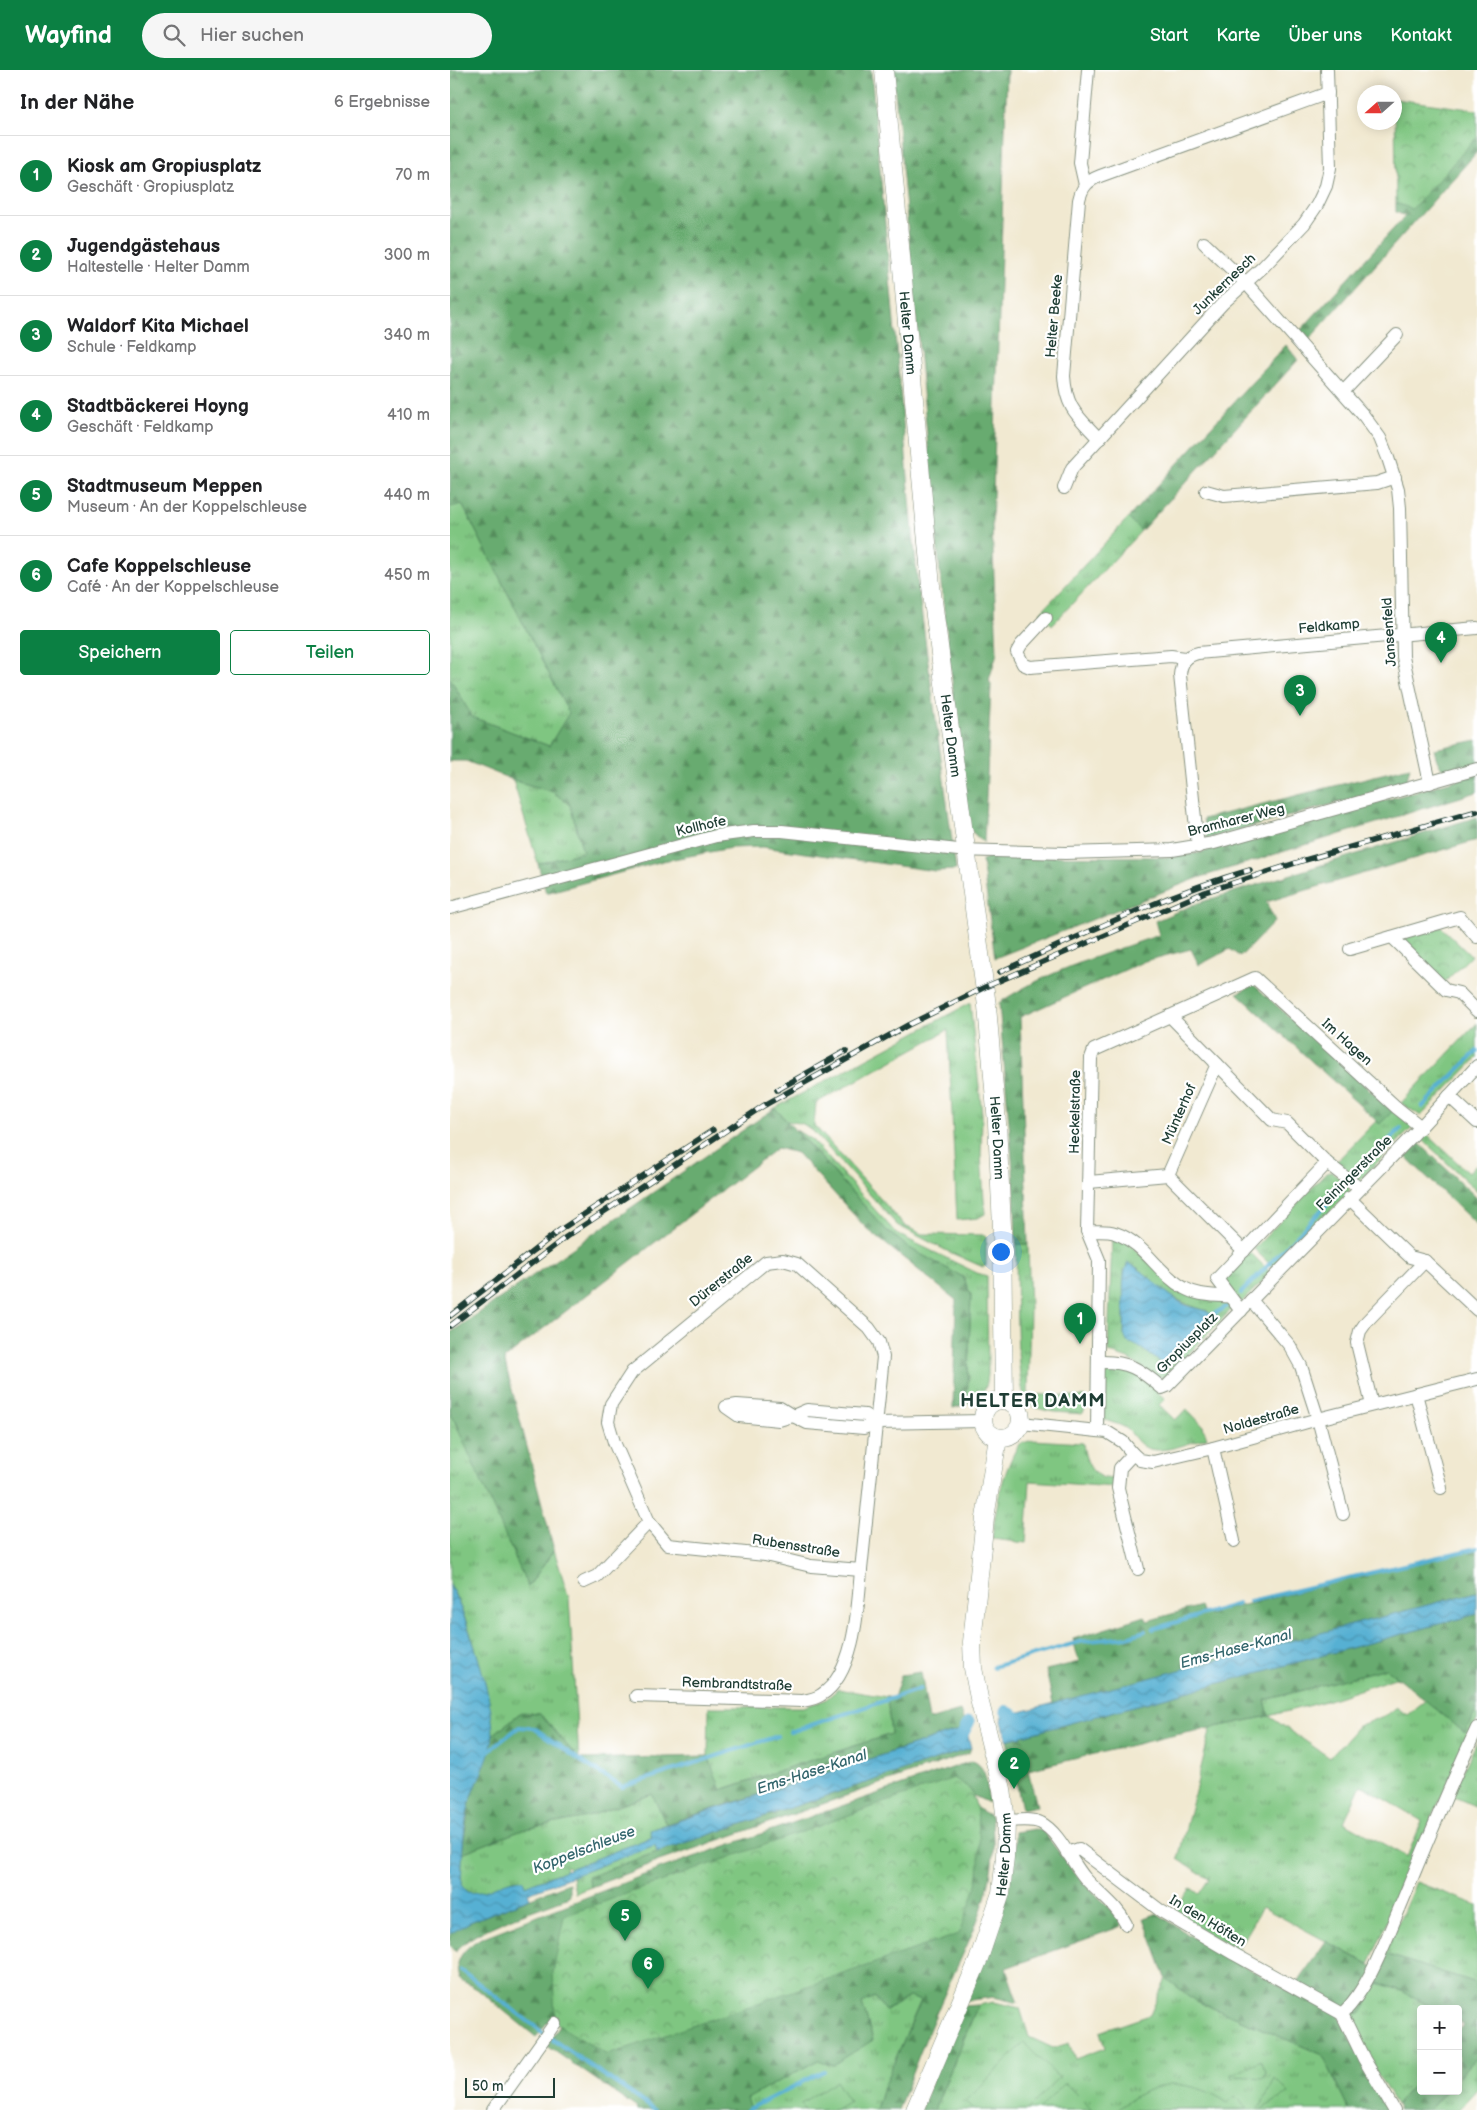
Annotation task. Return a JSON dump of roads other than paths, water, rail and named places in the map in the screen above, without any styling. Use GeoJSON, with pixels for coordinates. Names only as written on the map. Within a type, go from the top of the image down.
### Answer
{"type":"FeatureCollection","features":[{"type":"Feature","properties":{"kind":"street","name":"Helter Damm"},"geometry":{"type":"LineString","coordinates":[[884,70],[931,586],[984,980],[997,1123],[1002,1227],[1004,1400]]}},
{"type":"Feature","properties":{"kind":"street","name":"Helter Beeke"},"geometry":{"type":"LineString","coordinates":[[1088,70],[1080,162],[1085,185],[1079,200],[1064,376],[1066,397],[1069,405],[1099,439]]}},
{"type":"Feature","properties":{"kind":"street","name":"Junkernesch"},"geometry":{"type":"LineString","coordinates":[[1064,488],[1072,468],[1223,302],[1246,283],[1304,224],[1317,205],[1326,186],[1330,168],[1331,148],[1327,70]]}},
{"type":"Feature","properties":{"kind":"street"},"geometry":{"type":"LineString","coordinates":[[1085,185],[1100,176],[1328,93]]}},
{"type":"Feature","properties":{"kind":"street","name":"Jansenfeld"},"geometry":{"type":"LineString","coordinates":[[1204,243],[1246,283],[1344,391],[1380,438],[1394,478],[1400,508],[1403,657],[1430,783]]}},
{"type":"Feature","properties":{"kind":"street"},"geometry":{"type":"LineString","coordinates":[[1344,391],[1397,335]]}},
{"type":"Feature","properties":{"kind":"street"},"geometry":{"type":"LineString","coordinates":[[1206,491],[1224,496],[1377,483],[1394,478]]}},
{"type":"Feature","properties":{"kind":"street","name":"Feldkamp"},"geometry":{"type":"LineString","coordinates":[[1046,618],[1017,652],[1023,664],[1030,667],[1171,656],[1185,658],[1198,653],[1477,628]]}},
{"type":"Feature","properties":{"kind":"street"},"geometry":{"type":"LineString","coordinates":[[1185,658],[1181,666],[1180,675],[1198,847]]}},
{"type":"Feature","properties":{"kind":"street","name":"Bramharer Weg"},"geometry":{"type":"LineString","coordinates":[[966,850],[1065,853],[1172,850],[1198,847],[1477,769]]}},
{"type":"Feature","properties":{"kind":"street","name":"Kollhofe"},"geometry":{"type":"LineString","coordinates":[[450,908],[716,836],[754,831],[782,831],[966,850]]}},
{"type":"Feature","properties":{"kind":"street"},"geometry":{"type":"LineString","coordinates":[[1350,949],[1460,917],[1477,937]]}},
{"type":"Feature","properties":{"kind":"street"},"geometry":{"type":"LineString","coordinates":[[1392,937],[1446,990],[1459,994],[1477,1011]]}},
{"type":"Feature","properties":{"kind":"street","name":"Heckelstraße"},"geometry":{"type":"LineString","coordinates":[[1087,1231],[1091,1058],[1094,1050],[1255,978]]}},
{"type":"Feature","properties":{"kind":"street","name":"Im Hagen"},"geometry":{"type":"LineString","coordinates":[[1255,978],[1420,1127]]}},
{"type":"Feature","properties":{"kind":"street"},"geometry":{"type":"LineString","coordinates":[[1170,1016],[1272,1120],[1287,1123],[1327,1163],[1359,1188]]}},
{"type":"Feature","properties":{"kind":"street","name":"Münterhof"},"geometry":{"type":"LineString","coordinates":[[1168,1175],[1217,1064]]}},
{"type":"Feature","properties":{"kind":"street","name":"Feiningerstraße"},"geometry":{"type":"LineString","coordinates":[[1251,1300],[1477,1066]]}},
{"type":"Feature","properties":{"kind":"street"},"geometry":{"type":"LineString","coordinates":[[1449,1096],[1477,1122]]}},
{"type":"Feature","properties":{"kind":"street"},"geometry":{"type":"LineString","coordinates":[[1241,1310],[1217,1279],[1327,1163]]}},
{"type":"Feature","properties":{"kind":"street"},"geometry":{"type":"LineString","coordinates":[[1089,1182],[1168,1175],[1244,1251]]}},
{"type":"Feature","properties":{"kind":"street"},"geometry":{"type":"LineString","coordinates":[[1349,1198],[1410,1257],[1425,1261],[1477,1310]]}},
{"type":"Feature","properties":{"kind":"street"},"geometry":{"type":"LineString","coordinates":[[1097,1430],[1099,1260],[1087,1231],[1114,1233],[1131,1241],[1184,1288],[1199,1294],[1230,1297]]}},
{"type":"Feature","properties":{"kind":"street","name":"Dürerstraße"},"geometry":{"type":"LineString","coordinates":[[608,1422],[612,1404],[632,1372],[766,1262],[783,1260],[797,1264],[869,1328],[879,1342],[883,1357],[877,1423]]}},
{"type":"Feature","properties":{"kind":"street"},"geometry":{"type":"LineString","coordinates":[[1372,1404],[1357,1343],[1360,1331],[1367,1320],[1425,1261]]}},
{"type":"Feature","properties":{"kind":"street","name":"Gropiusplatz"},"geometry":{"type":"LineString","coordinates":[[1099,1362],[1129,1364],[1147,1375],[1162,1388],[1167,1386],[1251,1300]]}},
{"type":"Feature","properties":{"kind":"street","name":"Noldestraße"},"geometry":{"type":"LineString","coordinates":[[1251,1300],[1290,1346],[1301,1366],[1318,1419],[1343,1514]]}},
{"type":"Feature","properties":{"kind":"street","name":"Noldestraße"},"geometry":{"type":"LineString","coordinates":[[1133,1454],[1140,1460],[1153,1462],[1212,1448],[1372,1404],[1477,1379]]}},
{"type":"Feature","properties":{"kind":"street"},"geometry":{"type":"LineString","coordinates":[[1416,1394],[1441,1488]]}},
{"type":"Feature","properties":{"kind":"street"},"geometry":{"type":"LineString","coordinates":[[1004,1400],[1017,1407],[1021,1423],[1018,1430],[1012,1435],[998,1438],[989,1433],[983,1421],[984,1413],[988,1406],[994,1402],[1004,1400]]}},
{"type":"Feature","properties":{"kind":"street"},"geometry":{"type":"LineString","coordinates":[[793,1416],[807,1423],[864,1428],[877,1423],[983,1421]]}},
{"type":"Feature","properties":{"kind":"street","name":"Rubensstraße"},"geometry":{"type":"LineString","coordinates":[[608,1422],[614,1442],[649,1522],[668,1545],[765,1555],[811,1566],[861,1570]]}},
{"type":"Feature","properties":{"kind":"street"},"geometry":{"type":"LineString","coordinates":[[861,1570],[877,1423]]}},
{"type":"Feature","properties":{"kind":"street"},"geometry":{"type":"LineString","coordinates":[[1021,1423],[1097,1430],[1115,1436],[1133,1454],[1120,1468],[1118,1488],[1138,1569]]}},
{"type":"Feature","properties":{"kind":"street","name":"Helter Damm"},"geometry":{"type":"LineString","coordinates":[[916,2110],[978,1961],[1001,1893],[1006,1857],[1006,1821],[1002,1789],[980,1703],[973,1668],[972,1642],[984,1527],[998,1438]]}},
{"type":"Feature","properties":{"kind":"street","name":"Noldestraße"},"geometry":{"type":"LineString","coordinates":[[1212,1448],[1234,1541]]}},
{"type":"Feature","properties":{"kind":"street"},"geometry":{"type":"LineString","coordinates":[[584,1582],[597,1576],[649,1522]]}},
{"type":"Feature","properties":{"kind":"street","name":"Rembrandtstraße"},"geometry":{"type":"LineString","coordinates":[[636,1696],[802,1701],[820,1696],[829,1688],[845,1665],[858,1610],[861,1570]]}},
{"type":"Feature","properties":{"kind":"street"},"geometry":{"type":"LineString","coordinates":[[1394,2110],[1364,2059],[1342,2014],[1354,2002],[1381,1950],[1446,1795],[1477,1728]]}},
{"type":"Feature","properties":{"kind":"street"},"geometry":{"type":"LineString","coordinates":[[1006,1821],[1026,1820],[1042,1823],[1056,1837],[1086,1879],[1121,1912],[1126,1924]]}},
{"type":"Feature","properties":{"kind":"street","name":"In den Höften"},"geometry":{"type":"LineString","coordinates":[[1067,1853],[1079,1849],[1161,1911],[1342,2014]]}},
{"type":"Feature","properties":{"kind":"street"},"geometry":{"type":"LineString","coordinates":[[493,2110],[553,2026]]}},
{"type":"Feature","properties":{"kind":"water"},"geometry":{"type":"Polygon","coordinates":[[[1128,1263],[1178,1301],[1212,1315],[1165,1364],[1138,1346],[1127,1342],[1124,1334],[1123,1287],[1125,1269],[1128,1263]]]}},
{"type":"Feature","properties":{"kind":"water"},"geometry":{"type":"Polygon","coordinates":[[[450,1585],[472,1637],[489,1699],[493,1734],[490,1749],[471,1799],[466,1818],[461,1885],[467,1892],[475,1893],[516,1880],[523,1880],[525,1886],[652,1837],[650,1830],[966,1728],[971,1748],[657,1852],[655,1845],[528,1893],[530,1898],[470,1922],[450,1934],[450,1585]]]}},
{"type":"Feature","properties":{"kind":"water"},"geometry":{"type":"Polygon","coordinates":[[[1477,1592],[1477,1614],[1007,1740],[1001,1717],[1477,1592]]]}},
{"type":"Feature","properties":{"kind":"waterway"},"geometry":{"type":"LineString","coordinates":[[1422,1107],[1477,1051]]}},
{"type":"Feature","properties":{"kind":"waterway"},"geometry":{"type":"LineString","coordinates":[[1360,1170],[1401,1128]]}},
{"type":"Feature","properties":{"kind":"waterway"},"geometry":{"type":"LineString","coordinates":[[1241,1293],[1338,1193]]}},
{"type":"Feature","properties":{"kind":"waterway"},"geometry":{"type":"LineString","coordinates":[[1212,1315],[1226,1307]]}},
{"type":"Feature","properties":{"kind":"waterway"},"geometry":{"type":"LineString","coordinates":[[1250,1601],[1477,1548]]}},
{"type":"Feature","properties":{"kind":"waterway"},"geometry":{"type":"LineString","coordinates":[[1153,1629],[1238,1604]]}},
{"type":"Feature","properties":{"kind":"waterway"},"geometry":{"type":"LineString","coordinates":[[993,1667],[1079,1642],[1127,1637],[1145,1631]]}},
{"type":"Feature","properties":{"kind":"waterway"},"geometry":{"type":"LineString","coordinates":[[790,1732],[920,1689]]}},
{"type":"Feature","properties":{"kind":"waterway","name":"Ems-Hase-Kanal"},"geometry":{"type":"LineString","coordinates":[[1006,1711],[1025,1722]]}},
{"type":"Feature","properties":{"kind":"waterway","name":"Ems-Hase-Kanal"},"geometry":{"type":"LineString","coordinates":[[959,1741],[969,1722]]}},
{"type":"Feature","properties":{"kind":"waterway"},"geometry":{"type":"LineString","coordinates":[[486,1753],[519,1727],[534,1728],[622,1787],[778,1736]]}},
{"type":"Feature","properties":{"kind":"waterway"},"geometry":{"type":"LineString","coordinates":[[461,1970],[550,2038],[655,2110]]}},
{"type":"Feature","properties":{"kind":"waterway"},"geometry":{"type":"LineString","coordinates":[[747,2110],[824,2071]]}},
{"type":"Feature","properties":{"kind":"railway"},"geometry":{"type":"LineString","coordinates":[[450,1326],[566,1237],[763,1106],[908,1025],[985,987],[1205,892],[1305,860],[1477,811]]}},
{"type":"Feature","properties":{"kind":"railway"},"geometry":{"type":"LineString","coordinates":[[1000,972],[1154,904],[1186,891],[1250,870]]}},
{"type":"Feature","properties":{"kind":"railway"},"geometry":{"type":"LineString","coordinates":[[777,1090],[846,1051]]}},
{"type":"Feature","properties":{"kind":"railway"},"geometry":{"type":"LineString","coordinates":[[450,1316],[560,1230],[713,1130]]}},
{"type":"Feature","properties":{"kind":"place","name":"Stadtbäckerei Hoyng"},"geometry":{"type":"Point","coordinates":[1441,663]}},
{"type":"Feature","properties":{"kind":"place","name":"Waldorf Kita Michael"},"geometry":{"type":"Point","coordinates":[1300,716]}},
{"type":"Feature","properties":{"kind":"place","name":"Kiosk am Gropiusplatz"},"geometry":{"type":"Point","coordinates":[1080,1344]}},
{"type":"Feature","properties":{"kind":"place","name":"Jugendgästehaus"},"geometry":{"type":"Point","coordinates":[1014,1789]}},
{"type":"Feature","properties":{"kind":"place","name":"Stadtmuseum Meppen"},"geometry":{"type":"Point","coordinates":[625,1941]}},
{"type":"Feature","properties":{"kind":"place","name":"Cafe Koppelschleuse"},"geometry":{"type":"Point","coordinates":[648,1989]}},
{"type":"Feature","properties":{"kind":"district","name":"HELTER DAMM"},"geometry":{"type":"Point","coordinates":[1033,1401]}},
{"type":"Feature","properties":{"kind":"water label","name":"Koppelschleuse"},"geometry":{"type":"Point","coordinates":[584,1850]}}]}
